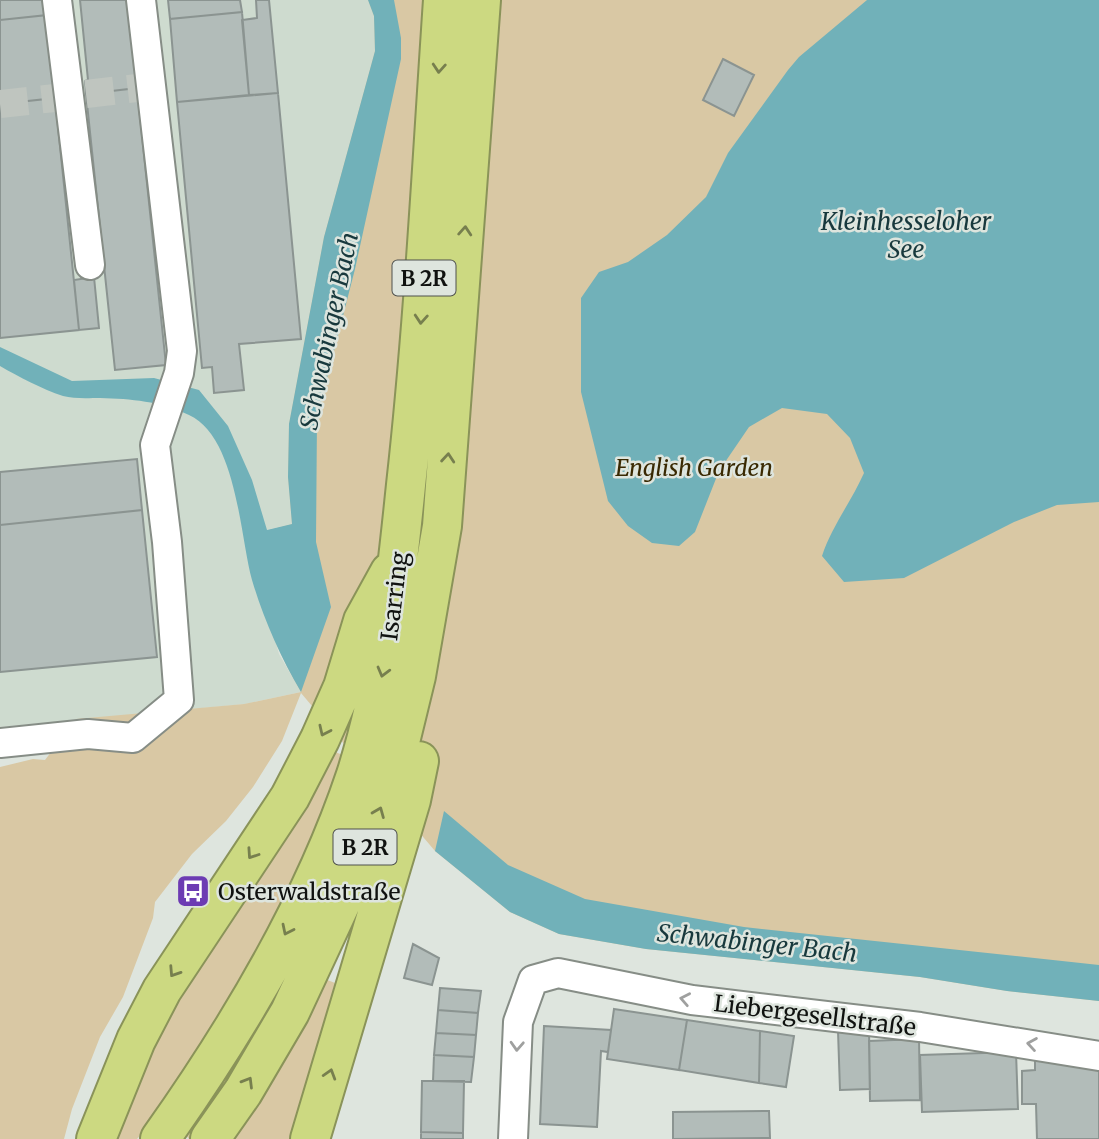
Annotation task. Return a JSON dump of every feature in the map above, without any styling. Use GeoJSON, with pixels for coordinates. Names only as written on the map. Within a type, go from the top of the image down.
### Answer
{"type":"FeatureCollection","features":[{"type":"Feature","properties":{"kind":"highway","name":"Isarring"},"geometry":{"type":"LineString","coordinates":[[160,1139],[213,1065],[255,995],[316,871],[355,776],[387,656],[413,418],[443,0]]}},
{"type":"Feature","properties":{"kind":"highway","name":"Isarring"},"geometry":{"type":"LineString","coordinates":[[210,1139],[243,1092],[290,1012],[352,879],[389,788],[416,676],[442,526],[481,0]]}},
{"type":"Feature","properties":{"kind":"highway"},"geometry":{"type":"LineString","coordinates":[[310,1139],[411,800],[430,703],[442,594],[442,526]]}},
{"type":"Feature","properties":{"kind":"highway"},"geometry":{"type":"LineString","coordinates":[[96,1139],[130,1052],[162,990],[290,797],[344,687],[363,621],[399,555]]}},
{"type":"Feature","properties":{"kind":"street"},"geometry":{"type":"LineString","coordinates":[[57,0],[90,265]]}},
{"type":"Feature","properties":{"kind":"street"},"geometry":{"type":"LineString","coordinates":[[0,743],[88,734],[133,738],[179,700],[157,555],[155,445],[179,373],[182,351],[143,88],[141,0]]}},
{"type":"Feature","properties":{"kind":"street","name":"Liebergesellstraße"},"geometry":{"type":"LineString","coordinates":[[513,1139],[518,1022],[533,980],[558,973],[692,1000],[920,1027],[1099,1056]]}},
{"type":"Feature","properties":{"kind":"shaded area"},"geometry":{"type":"Polygon","coordinates":[[[0,0],[368,0],[374,16],[375,51],[324,237],[289,424],[288,477],[292,524],[246,535],[279,654],[301,692],[245,704],[0,727],[0,0]]]}},
{"type":"Feature","properties":{"kind":"green space","name":"English Garden"},"geometry":{"type":"Polygon","coordinates":[[[368,0],[1099,0],[1099,1001],[1007,991],[920,977],[646,949],[559,934],[510,912],[435,851],[373,778],[273,1014],[189,1139],[184,1133],[367,771],[301,693],[282,741],[253,787],[226,821],[192,854],[155,902],[153,918],[123,997],[100,1037],[72,1109],[64,1139],[0,1139],[0,767],[33,759],[45,760],[76,719],[244,704],[301,692],[281,655],[266,617],[249,557],[246,536],[292,524],[288,477],[289,424],[324,237],[375,51],[374,16],[368,0]]]}},
{"type":"Feature","properties":{"kind":"green space"},"geometry":{"type":"Polygon","coordinates":[[[333,751],[345,756],[333,792],[256,966],[144,1131],[137,1139],[117,1139],[124,1110],[153,1044],[333,751]]]}},
{"type":"Feature","properties":{"kind":"green space"},"geometry":{"type":"Polygon","coordinates":[[[325,979],[335,983],[292,1139],[229,1139],[325,979]]]}},
{"type":"Feature","properties":{"kind":"water","name":"Schwabinger Bach"},"geometry":{"type":"Polygon","coordinates":[[[368,0],[394,0],[401,38],[401,59],[355,269],[317,417],[316,542],[331,607],[301,692],[279,651],[262,609],[252,580],[227,466],[205,427],[189,415],[156,404],[123,399],[72,398],[55,393],[0,366],[0,347],[72,381],[154,378],[199,390],[228,426],[252,480],[267,530],[292,524],[288,477],[289,424],[324,237],[375,51],[374,16],[368,0]]]}},
{"type":"Feature","properties":{"kind":"water","name":"Kleinhesseloher See"},"geometry":{"type":"Polygon","coordinates":[[[867,0],[1099,0],[1099,502],[1057,505],[1014,522],[904,578],[844,582],[822,556],[864,473],[850,438],[827,414],[782,408],[749,427],[719,471],[695,532],[679,546],[652,543],[628,526],[608,501],[581,392],[581,298],[599,272],[628,262],[667,235],[706,197],[728,153],[788,70],[799,57],[867,0]]]}},
{"type":"Feature","properties":{"kind":"water","name":"Schwabinger Bach"},"geometry":{"type":"Polygon","coordinates":[[[444,811],[508,865],[585,899],[744,927],[1099,965],[1099,1001],[1007,991],[920,977],[646,949],[559,934],[510,912],[435,851],[444,811]]]}},
{"type":"Feature","properties":{"kind":"building"},"geometry":{"type":"Polygon","coordinates":[[[0,0],[45,0],[47,15],[0,20],[0,0]]]}},
{"type":"Feature","properties":{"kind":"building"},"geometry":{"type":"Polygon","coordinates":[[[80,0],[128,0],[137,88],[86,94],[85,81],[88,80],[80,0]]]}},
{"type":"Feature","properties":{"kind":"building"},"geometry":{"type":"Polygon","coordinates":[[[168,0],[240,0],[242,12],[170,19],[168,0]]]}},
{"type":"Feature","properties":{"kind":"building"},"geometry":{"type":"Polygon","coordinates":[[[256,0],[269,0],[278,93],[249,95],[242,20],[257,18],[256,0]]]}},
{"type":"Feature","properties":{"kind":"building"},"geometry":{"type":"Polygon","coordinates":[[[242,12],[249,95],[177,102],[170,19],[242,12]]]}},
{"type":"Feature","properties":{"kind":"building"},"geometry":{"type":"Polygon","coordinates":[[[47,15],[55,98],[0,104],[0,20],[47,15]]]}},
{"type":"Feature","properties":{"kind":"building"},"geometry":{"type":"Polygon","coordinates":[[[723,59],[754,75],[734,116],[703,100],[723,59]]]}},
{"type":"Feature","properties":{"kind":"building"},"geometry":{"type":"Polygon","coordinates":[[[137,88],[166,365],[115,370],[86,94],[137,88]]]}},
{"type":"Feature","properties":{"kind":"building"},"geometry":{"type":"Polygon","coordinates":[[[278,93],[301,339],[239,344],[244,390],[214,393],[212,367],[202,368],[177,102],[278,93]]]}},
{"type":"Feature","properties":{"kind":"building"},"geometry":{"type":"Polygon","coordinates":[[[55,98],[79,330],[0,338],[0,104],[55,98]]]}},
{"type":"Feature","properties":{"kind":"building"},"geometry":{"type":"Polygon","coordinates":[[[94,277],[99,328],[79,330],[74,280],[94,277]]]}},
{"type":"Feature","properties":{"kind":"building"},"geometry":{"type":"Polygon","coordinates":[[[137,459],[142,510],[0,525],[0,472],[137,459]]]}},
{"type":"Feature","properties":{"kind":"building"},"geometry":{"type":"Polygon","coordinates":[[[142,510],[157,657],[0,672],[0,525],[142,510]]]}},
{"type":"Feature","properties":{"kind":"building"},"geometry":{"type":"Polygon","coordinates":[[[413,944],[439,958],[432,985],[404,978],[413,944]]]}},
{"type":"Feature","properties":{"kind":"building"},"geometry":{"type":"Polygon","coordinates":[[[440,988],[481,991],[478,1013],[438,1010],[440,988]]]}},
{"type":"Feature","properties":{"kind":"building"},"geometry":{"type":"Polygon","coordinates":[[[614,1009],[687,1020],[679,1070],[607,1059],[614,1009]]]}},
{"type":"Feature","properties":{"kind":"building"},"geometry":{"type":"Polygon","coordinates":[[[438,1010],[478,1013],[476,1035],[436,1033],[438,1010]]]}},
{"type":"Feature","properties":{"kind":"building"},"geometry":{"type":"Polygon","coordinates":[[[687,1020],[760,1031],[759,1083],[679,1070],[687,1020]]]}},
{"type":"Feature","properties":{"kind":"building"},"geometry":{"type":"Polygon","coordinates":[[[544,1026],[611,1030],[608,1052],[601,1051],[597,1127],[540,1124],[544,1026]]]}},
{"type":"Feature","properties":{"kind":"building"},"geometry":{"type":"Polygon","coordinates":[[[869,1030],[870,1089],[840,1090],[838,1031],[869,1030]]]}},
{"type":"Feature","properties":{"kind":"building"},"geometry":{"type":"Polygon","coordinates":[[[760,1031],[794,1036],[786,1087],[759,1083],[760,1031]]]}},
{"type":"Feature","properties":{"kind":"building"},"geometry":{"type":"Polygon","coordinates":[[[436,1033],[476,1035],[474,1057],[434,1055],[436,1033]]]}},
{"type":"Feature","properties":{"kind":"building"},"geometry":{"type":"Polygon","coordinates":[[[919,1039],[920,1100],[870,1101],[869,1041],[919,1039]]]}},
{"type":"Feature","properties":{"kind":"building"},"geometry":{"type":"Polygon","coordinates":[[[1016,1052],[1018,1109],[922,1112],[920,1055],[1016,1052]]]}},
{"type":"Feature","properties":{"kind":"building"},"geometry":{"type":"Polygon","coordinates":[[[434,1055],[474,1057],[471,1082],[433,1081],[434,1055]]]}},
{"type":"Feature","properties":{"kind":"building"},"geometry":{"type":"Polygon","coordinates":[[[1035,1059],[1099,1069],[1099,1139],[1037,1139],[1036,1104],[1022,1104],[1022,1071],[1035,1070],[1035,1059]]]}},
{"type":"Feature","properties":{"kind":"building"},"geometry":{"type":"Polygon","coordinates":[[[422,1081],[464,1081],[463,1133],[421,1132],[422,1081]]]}},
{"type":"Feature","properties":{"kind":"building"},"geometry":{"type":"Polygon","coordinates":[[[769,1111],[770,1138],[673,1139],[673,1112],[769,1111]]]}},
{"type":"Feature","properties":{"kind":"building"},"geometry":{"type":"Polygon","coordinates":[[[421,1132],[463,1133],[463,1139],[421,1139],[421,1132]]]}},
{"type":"Feature","properties":{"kind":"tunnel"},"geometry":{"type":"LineString","coordinates":[[86,94],[137,88]]}},
{"type":"Feature","properties":{"kind":"tunnel"},"geometry":{"type":"LineString","coordinates":[[0,104],[55,98]]}},
{"type":"Feature","properties":{"kind":"place","name":"Osterwaldstraße"},"geometry":{"type":"Point","coordinates":[193,891]}}]}
